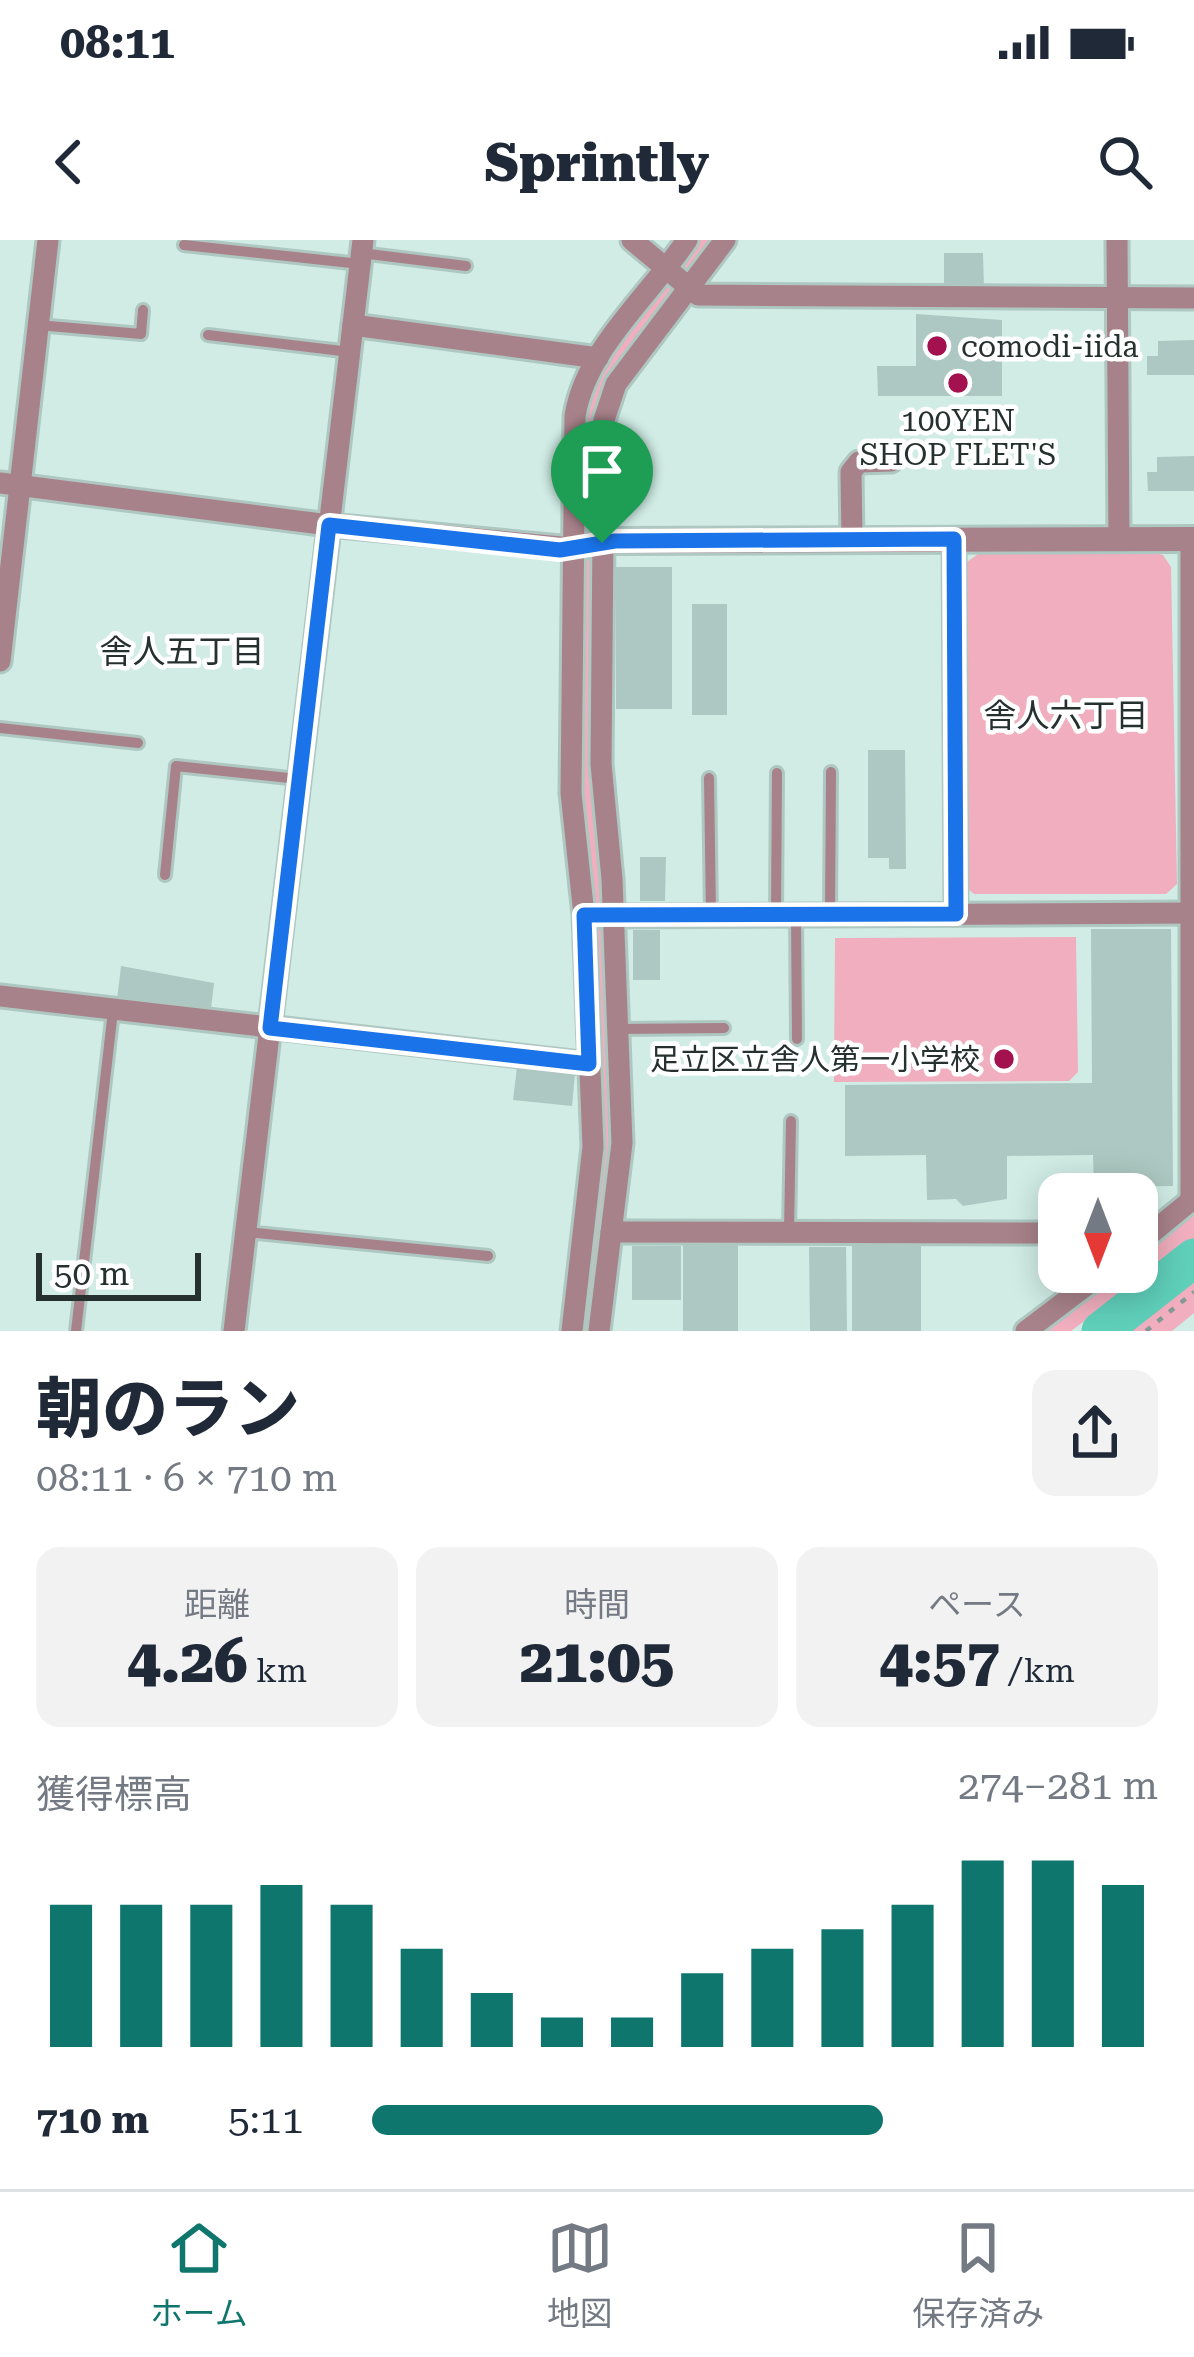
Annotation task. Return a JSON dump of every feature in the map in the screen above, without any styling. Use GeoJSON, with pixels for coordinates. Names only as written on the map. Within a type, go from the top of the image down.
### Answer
{"type":"FeatureCollection","features":[{"type":"Feature","properties":{"kind":"street"},"geometry":{"type":"LineString","coordinates":[[0,661],[10,484],[48,240]]}},
{"type":"Feature","properties":{"kind":"street"},"geometry":{"type":"LineString","coordinates":[[632,240],[698,295],[1194,298]]}},
{"type":"Feature","properties":{"kind":"street"},"geometry":{"type":"LineString","coordinates":[[572,1331],[593,1147],[584,915],[571,793],[575,416],[584,381],[598,358],[687,240]]}},
{"type":"Feature","properties":{"kind":"street"},"geometry":{"type":"LineString","coordinates":[[599,1331],[622,1143],[601,764],[608,400],[725,240]]}},
{"type":"Feature","properties":{"kind":"street"},"geometry":{"type":"LineString","coordinates":[[1117,240],[1119,539]]}},
{"type":"Feature","properties":{"kind":"street"},"geometry":{"type":"LineString","coordinates":[[234,1331],[362,252]]}},
{"type":"Feature","properties":{"kind":"street"},"geometry":{"type":"LineString","coordinates":[[353,325],[598,358]]}},
{"type":"Feature","properties":{"kind":"street"},"geometry":{"type":"LineString","coordinates":[[852,540],[851,472],[859,462],[891,461]]}},
{"type":"Feature","properties":{"kind":"street"},"geometry":{"type":"LineString","coordinates":[[10,484],[329,525],[572,548],[602,543],[1193,539],[1192,1199],[1158,1225]]}},
{"type":"Feature","properties":{"kind":"street"},"geometry":{"type":"LineString","coordinates":[[954,539],[956,914]]}},
{"type":"Feature","properties":{"kind":"street"},"geometry":{"type":"LineString","coordinates":[[584,915],[1193,913]]}},
{"type":"Feature","properties":{"kind":"street"},"geometry":{"type":"LineString","coordinates":[[0,996],[589,1064]]}},
{"type":"Feature","properties":{"kind":"street"},"geometry":{"type":"LineString","coordinates":[[611,1232],[1038,1233]]}},
{"type":"Feature","properties":{"kind":"street"},"geometry":{"type":"LineString","coordinates":[[1026,1331],[1076,1293]]}},
{"type":"Feature","properties":{"kind":"lane"},"geometry":{"type":"LineString","coordinates":[[184,245],[362,252],[466,266]]}},
{"type":"Feature","properties":{"kind":"lane"},"geometry":{"type":"LineString","coordinates":[[38,325],[141,334],[143,310]]}},
{"type":"Feature","properties":{"kind":"lane"},"geometry":{"type":"LineString","coordinates":[[208,335],[350,352]]}},
{"type":"Feature","properties":{"kind":"lane"},"geometry":{"type":"LineString","coordinates":[[0,728],[138,743]]}},
{"type":"Feature","properties":{"kind":"lane"},"geometry":{"type":"LineString","coordinates":[[165,875],[176,766],[298,779]]}},
{"type":"Feature","properties":{"kind":"lane"},"geometry":{"type":"LineString","coordinates":[[830,915],[831,772]]}},
{"type":"Feature","properties":{"kind":"lane"},"geometry":{"type":"LineString","coordinates":[[777,773],[797,1039]]}},
{"type":"Feature","properties":{"kind":"lane"},"geometry":{"type":"LineString","coordinates":[[709,778],[711,915]]}},
{"type":"Feature","properties":{"kind":"lane"},"geometry":{"type":"LineString","coordinates":[[76,1331],[112,1011]]}},
{"type":"Feature","properties":{"kind":"lane"},"geometry":{"type":"LineString","coordinates":[[618,1029],[724,1028]]}},
{"type":"Feature","properties":{"kind":"lane"},"geometry":{"type":"LineString","coordinates":[[789,1235],[791,1120]]}},
{"type":"Feature","properties":{"kind":"lane"},"geometry":{"type":"LineString","coordinates":[[246,1232],[488,1256]]}},
{"type":"Feature","properties":{"kind":"path"},"geometry":{"type":"LineString","coordinates":[[1147,1331],[1194,1292]]}},
{"type":"Feature","properties":{"kind":"shaded area"},"geometry":{"type":"Polygon","coordinates":[[[695,240],[715,240],[615,375],[605,876],[617,1142],[594,1331],[579,1331],[600,1143],[577,772],[580,420],[601,367],[695,240]]]}},
{"type":"Feature","properties":{"kind":"shaded area"},"geometry":{"type":"Polygon","coordinates":[[[978,554],[1163,555],[1171,567],[1177,884],[1166,894],[974,894],[969,890],[967,562],[978,554]]]}},
{"type":"Feature","properties":{"kind":"shaded area"},"geometry":{"type":"Polygon","coordinates":[[[1076,937],[1078,1072],[1069,1081],[834,1082],[835,938],[1076,937]]]}},
{"type":"Feature","properties":{"kind":"shaded area"},"geometry":{"type":"Polygon","coordinates":[[[1194,1215],[1194,1240],[1158,1267],[1158,1243],[1194,1215]]]}},
{"type":"Feature","properties":{"kind":"shaded area"},"geometry":{"type":"Polygon","coordinates":[[[1194,1272],[1194,1313],[1172,1331],[1123,1331],[1194,1272]]]}},
{"type":"Feature","properties":{"kind":"shaded area"},"geometry":{"type":"Polygon","coordinates":[[[1092,1293],[1122,1293],[1071,1331],[1042,1331],[1092,1293]]]}},
{"type":"Feature","properties":{"kind":"building"},"geometry":{"type":"Polygon","coordinates":[[[944,253],[983,253],[984,289],[944,289],[944,253]]]}},
{"type":"Feature","properties":{"kind":"building"},"geometry":{"type":"Polygon","coordinates":[[[916,314],[1002,320],[1002,396],[878,396],[877,366],[916,366],[916,314]]]}},
{"type":"Feature","properties":{"kind":"building"},"geometry":{"type":"Polygon","coordinates":[[[1194,340],[1194,375],[1147,375],[1147,356],[1158,356],[1158,341],[1194,340]]]}},
{"type":"Feature","properties":{"kind":"building"},"geometry":{"type":"Polygon","coordinates":[[[1194,456],[1194,491],[1148,491],[1147,472],[1157,472],[1157,457],[1194,456]]]}},
{"type":"Feature","properties":{"kind":"building"},"geometry":{"type":"Polygon","coordinates":[[[616,567],[672,567],[672,709],[616,709],[616,567]]]}},
{"type":"Feature","properties":{"kind":"building"},"geometry":{"type":"Polygon","coordinates":[[[692,604],[727,604],[727,715],[692,715],[692,604]]]}},
{"type":"Feature","properties":{"kind":"building"},"geometry":{"type":"Polygon","coordinates":[[[868,750],[905,750],[906,869],[889,869],[889,858],[868,858],[868,750]]]}},
{"type":"Feature","properties":{"kind":"building"},"geometry":{"type":"Polygon","coordinates":[[[640,857],[666,857],[665,901],[640,901],[640,857]]]}},
{"type":"Feature","properties":{"kind":"building"},"geometry":{"type":"Polygon","coordinates":[[[1091,929],[1171,929],[1173,1186],[1158,1186],[1158,1173],[1094,1173],[1093,1155],[1007,1156],[1007,1199],[963,1206],[956,1199],[927,1200],[926,1155],[845,1156],[845,1085],[1092,1083],[1091,929]]]}},
{"type":"Feature","properties":{"kind":"building"},"geometry":{"type":"Polygon","coordinates":[[[633,930],[660,930],[660,980],[633,980],[633,930]]]}},
{"type":"Feature","properties":{"kind":"building"},"geometry":{"type":"Polygon","coordinates":[[[121,966],[214,983],[211,1009],[117,1000],[121,966]]]}},
{"type":"Feature","properties":{"kind":"building"},"geometry":{"type":"Polygon","coordinates":[[[517,1067],[575,1074],[572,1106],[513,1100],[517,1067]]]}},
{"type":"Feature","properties":{"kind":"building"},"geometry":{"type":"Polygon","coordinates":[[[683,1243],[738,1243],[738,1331],[683,1331],[683,1243]]]}},
{"type":"Feature","properties":{"kind":"building"},"geometry":{"type":"Polygon","coordinates":[[[852,1245],[921,1245],[921,1331],[852,1331],[852,1245]]]}},
{"type":"Feature","properties":{"kind":"building"},"geometry":{"type":"Polygon","coordinates":[[[632,1246],[681,1246],[681,1300],[632,1300],[632,1246]]]}},
{"type":"Feature","properties":{"kind":"building"},"geometry":{"type":"Polygon","coordinates":[[[809,1247],[846,1247],[847,1331],[810,1331],[809,1247]]]}},
{"type":"Feature","properties":{"kind":"waterway"},"geometry":{"type":"LineString","coordinates":[[1101,1331],[1194,1258]]}},
{"type":"Feature","properties":{"kind":"place","name":"comodi-iida"},"geometry":{"type":"Point","coordinates":[937,346]}},
{"type":"Feature","properties":{"kind":"place","name":"100YEN SHOP FLET'S"},"geometry":{"type":"Point","coordinates":[958,383]}},
{"type":"Feature","properties":{"kind":"place","name":"足立区立舎人第一小学校"},"geometry":{"type":"Point","coordinates":[1004,1059]}},
{"type":"Feature","properties":{"kind":"district","name":"舎人五丁目"},"geometry":{"type":"Point","coordinates":[182,651]}},
{"type":"Feature","properties":{"kind":"district","name":"舎人六丁目"},"geometry":{"type":"Point","coordinates":[1066,715]}},
{"type":"Feature","properties":{"kind":"route"},"geometry":{"type":"LineString","coordinates":[[329,525],[560,550],[602,543],[954,539],[956,914],[584,915],[589,1064],[270,1028],[329,525]]}}]}
